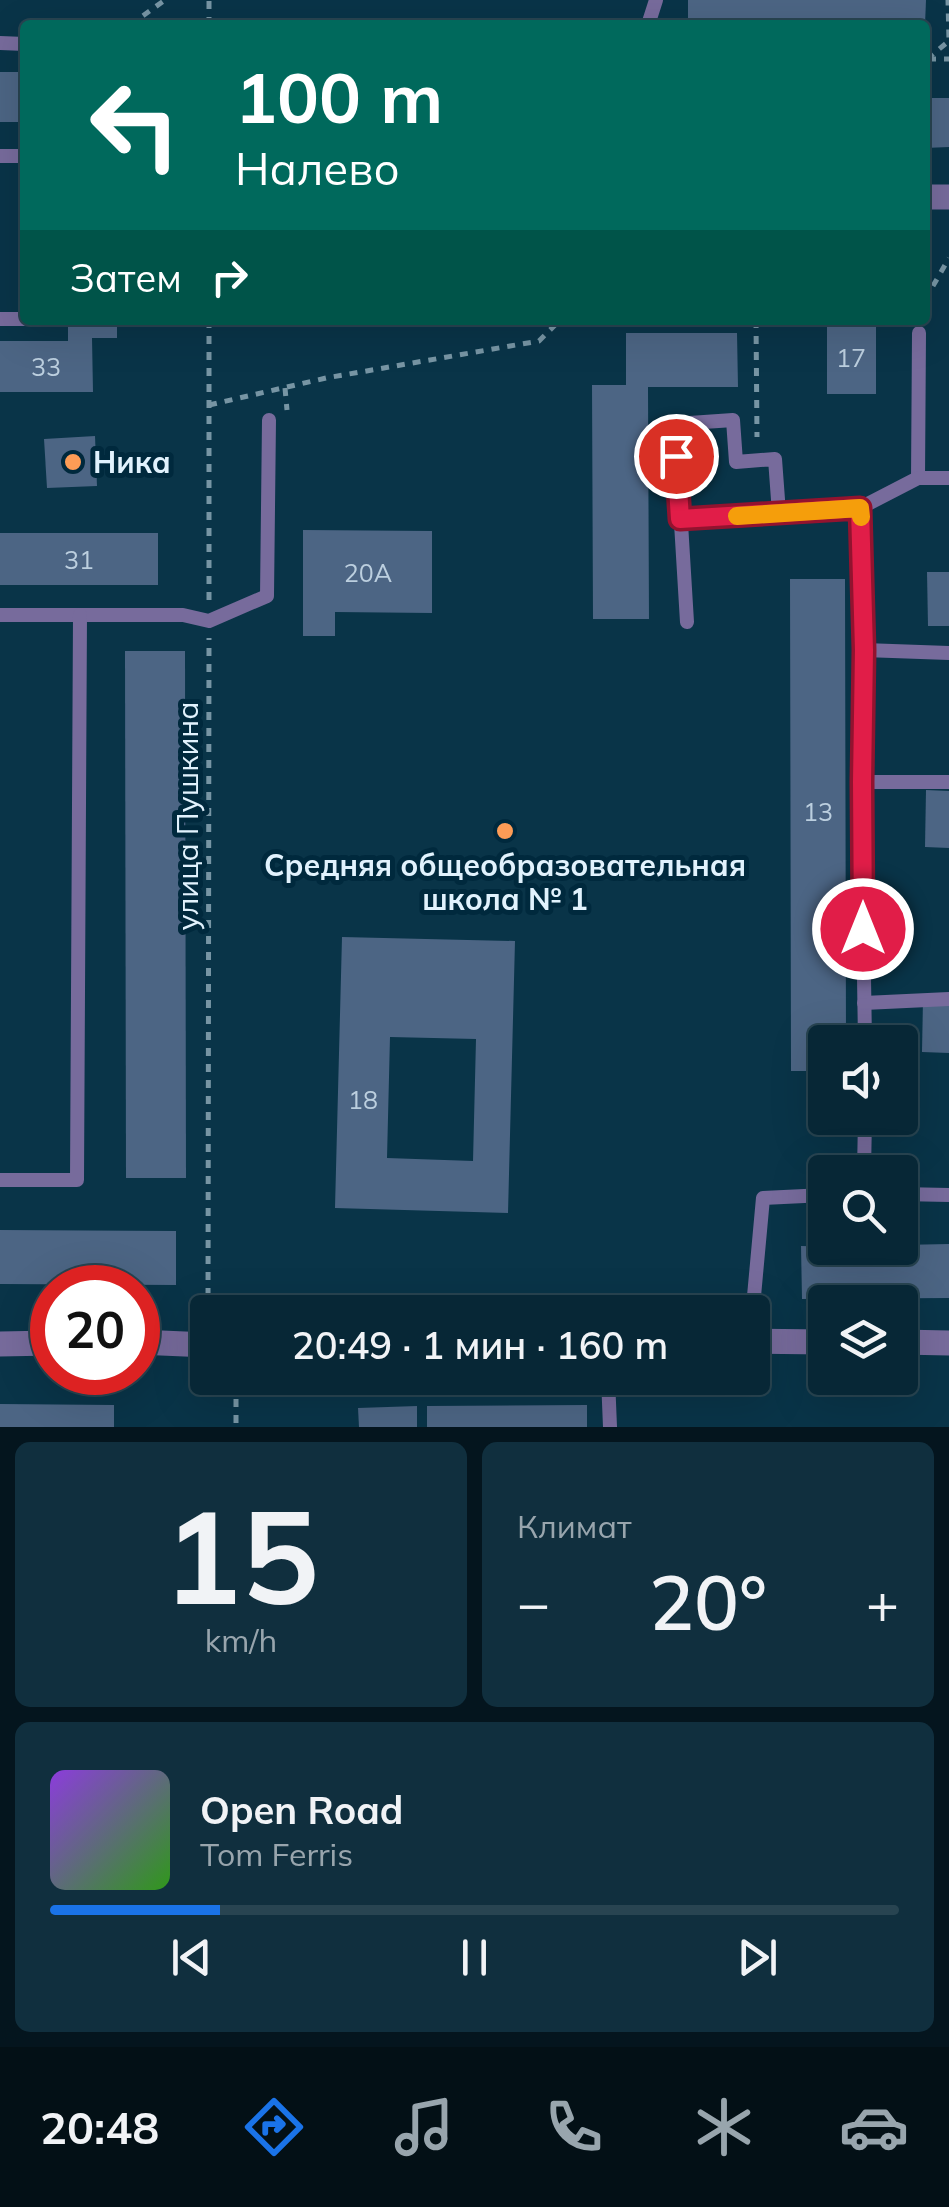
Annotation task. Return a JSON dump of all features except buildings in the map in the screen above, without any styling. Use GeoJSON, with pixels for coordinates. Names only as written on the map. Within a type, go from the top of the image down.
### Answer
{"type":"FeatureCollection","features":[{"type":"Feature","properties":{"kind":"street"},"geometry":{"type":"LineString","coordinates":[[770,1341],[808,1342]]}},
{"type":"Feature","properties":{"kind":"street"},"geometry":{"type":"LineString","coordinates":[[918,1342],[949,1343]]}},
{"type":"Feature","properties":{"kind":"street"},"geometry":{"type":"LineString","coordinates":[[0,1344],[30,1343]]}},
{"type":"Feature","properties":{"kind":"street"},"geometry":{"type":"LineString","coordinates":[[160,1343],[190,1344]]}},
{"type":"Feature","properties":{"kind":"lane"},"geometry":{"type":"LineString","coordinates":[[918,478],[919,333]]}},
{"type":"Feature","properties":{"kind":"lane"},"geometry":{"type":"LineString","coordinates":[[0,615],[183,614],[209,621],[267,596],[268,420]]}},
{"type":"Feature","properties":{"kind":"lane"},"geometry":{"type":"LineString","coordinates":[[688,622],[674,424],[733,420],[736,462],[775,459],[779,513]]}},
{"type":"Feature","properties":{"kind":"lane"},"geometry":{"type":"LineString","coordinates":[[680,519],[860,508],[918,478],[949,478]]}},
{"type":"Feature","properties":{"kind":"lane"},"geometry":{"type":"LineString","coordinates":[[860,508],[864,1025]]}},
{"type":"Feature","properties":{"kind":"lane"},"geometry":{"type":"LineString","coordinates":[[0,1180],[78,1180],[80,615]]}},
{"type":"Feature","properties":{"kind":"lane"},"geometry":{"type":"LineString","coordinates":[[864,650],[949,652]]}},
{"type":"Feature","properties":{"kind":"lane"},"geometry":{"type":"LineString","coordinates":[[862,782],[949,782]]}},
{"type":"Feature","properties":{"kind":"lane"},"geometry":{"type":"LineString","coordinates":[[864,1002],[949,999]]}},
{"type":"Feature","properties":{"kind":"lane"},"geometry":{"type":"LineString","coordinates":[[918,1194],[949,1195]]}},
{"type":"Feature","properties":{"kind":"lane"},"geometry":{"type":"LineString","coordinates":[[754,1295],[763,1198],[808,1196]]}},
{"type":"Feature","properties":{"kind":"lane"},"geometry":{"type":"LineString","coordinates":[[609,1395],[610,1427]]}},
{"type":"Feature","properties":{"kind":"path"},"geometry":{"type":"LineString","coordinates":[[137,20],[165,0]]}},
{"type":"Feature","properties":{"kind":"path"},"geometry":{"type":"LineString","coordinates":[[930,56],[948,42],[948,0]]}},
{"type":"Feature","properties":{"kind":"path"},"geometry":{"type":"LineString","coordinates":[[930,291],[949,258]]}},
{"type":"Feature","properties":{"kind":"path","name":"улица Пушкина"},"geometry":{"type":"LineString","coordinates":[[208,1295],[209,325]]}},
{"type":"Feature","properties":{"kind":"path"},"geometry":{"type":"LineString","coordinates":[[209,406],[326,378],[539,341],[555,325]]}},
{"type":"Feature","properties":{"kind":"path"},"geometry":{"type":"LineString","coordinates":[[756,325],[757,460]]}},
{"type":"Feature","properties":{"kind":"path"},"geometry":{"type":"LineString","coordinates":[[236,1395],[236,1427]]}},
{"type":"Feature","properties":{"kind":"slow traffic"},"geometry":{"type":"LineString","coordinates":[[737,516],[860,508],[861,517]]}},
{"type":"Feature","properties":{"kind":"place","name":"Ника"},"geometry":{"type":"Point","coordinates":[73,462]}},
{"type":"Feature","properties":{"kind":"place","name":"Средняя общеобразовательная школа № 1"},"geometry":{"type":"Point","coordinates":[505,831]}},
{"type":"Feature","properties":{"kind":"route"},"geometry":{"type":"LineString","coordinates":[[676,456],[680,519],[860,508],[863,929]]}}]}
